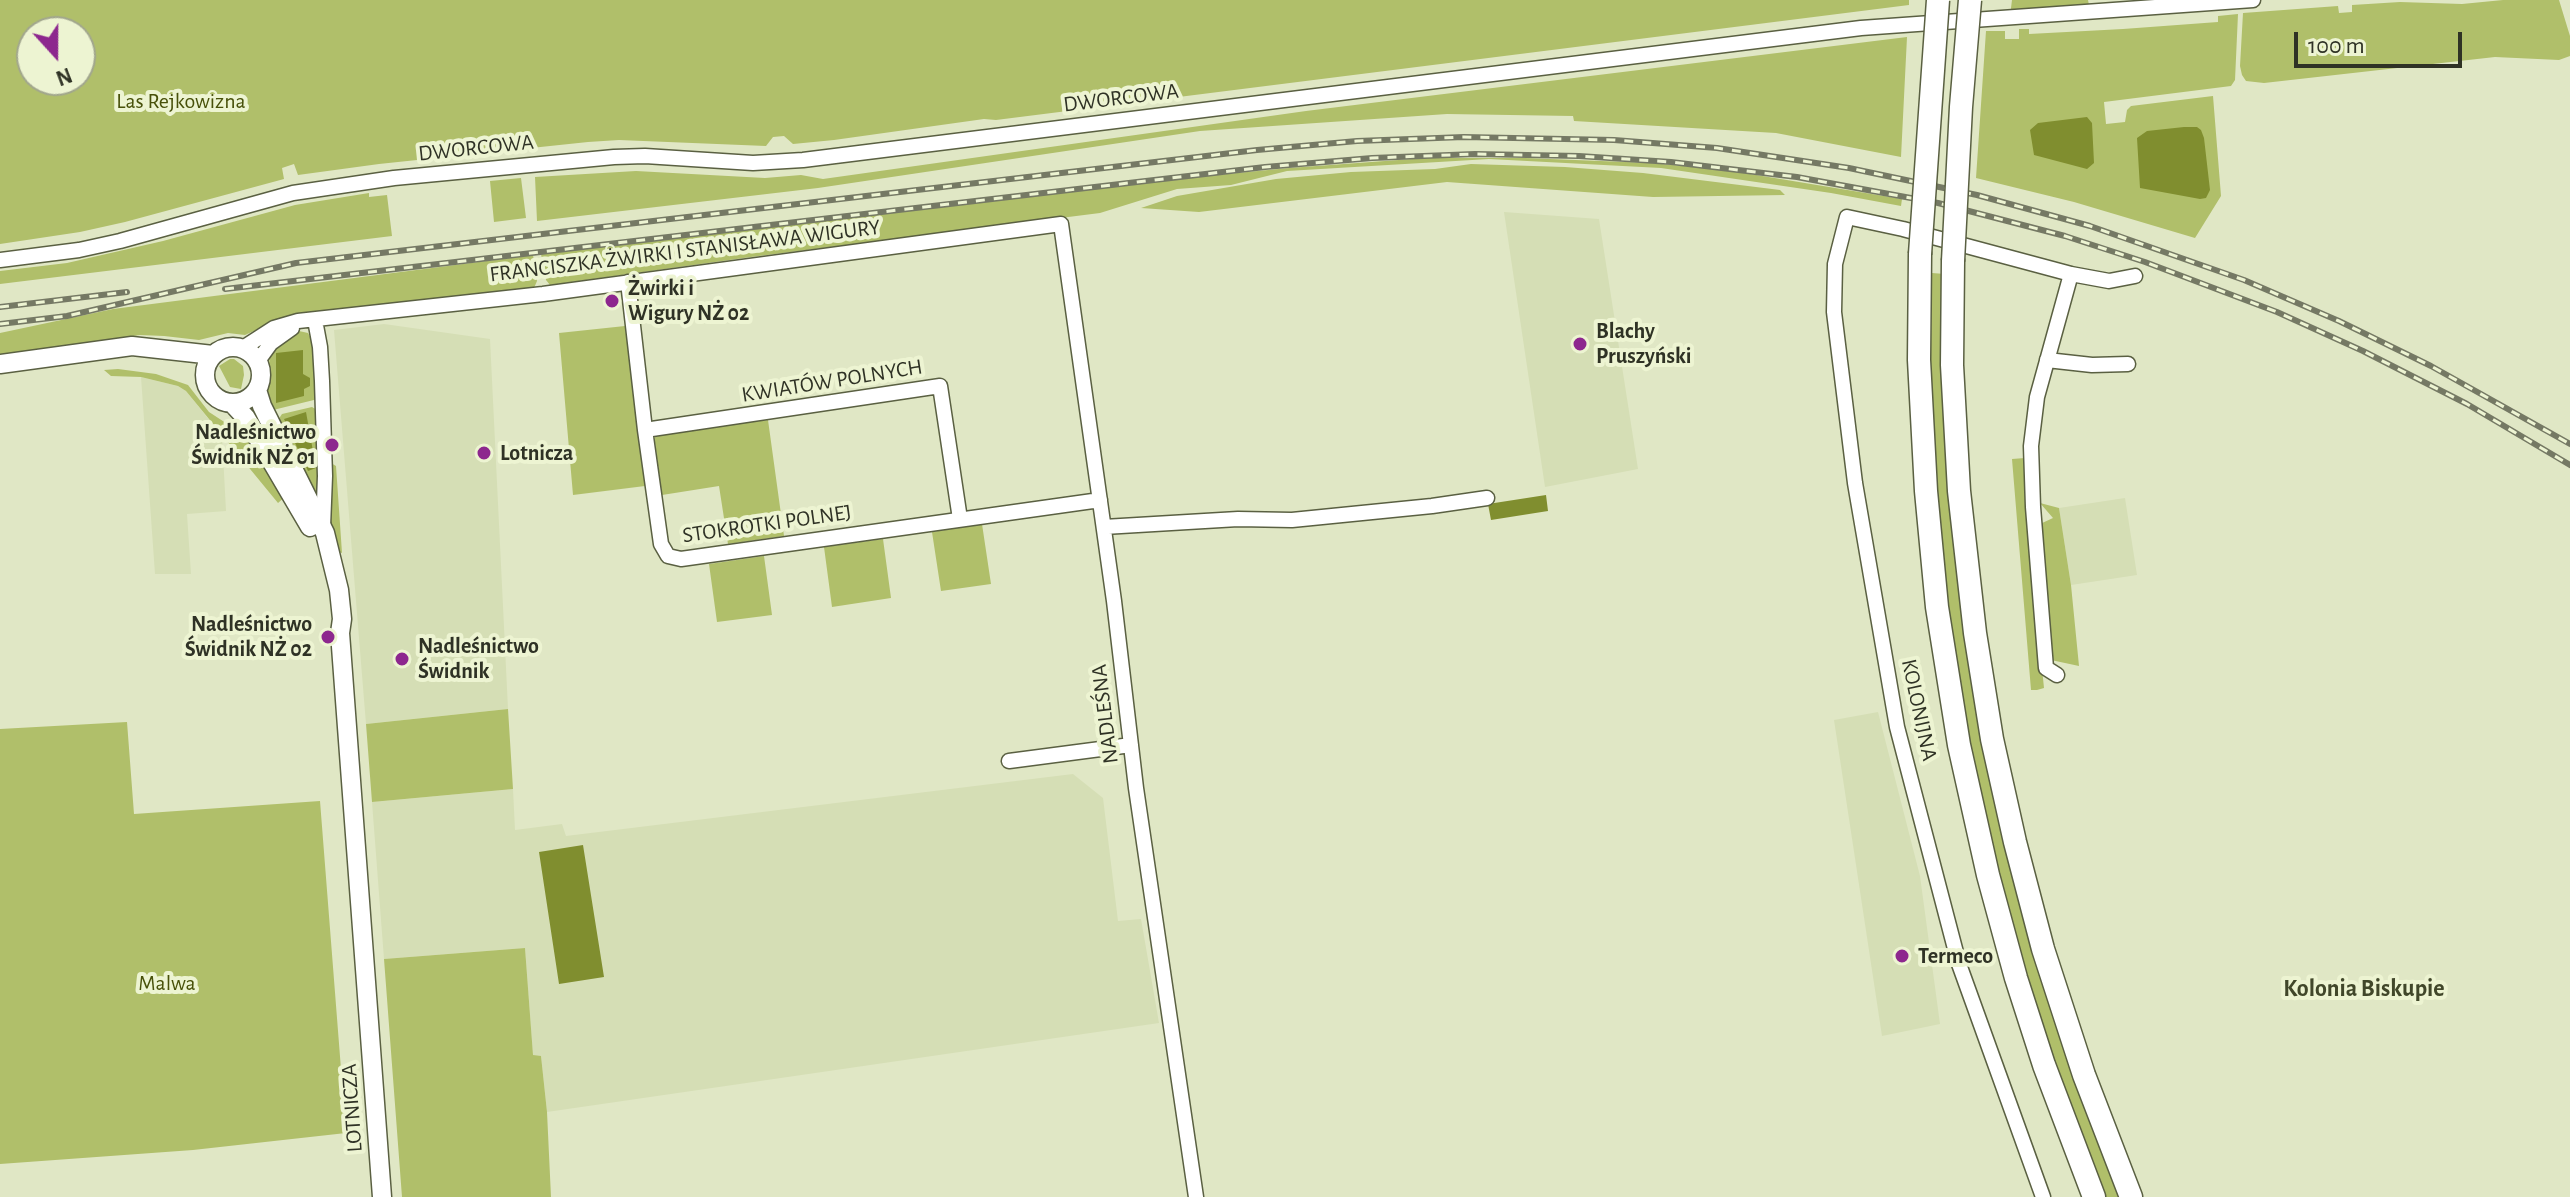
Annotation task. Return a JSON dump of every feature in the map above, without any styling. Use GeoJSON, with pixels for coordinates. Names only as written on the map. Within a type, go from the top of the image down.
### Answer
{"type":"FeatureCollection","features":[{"type":"Feature","properties":{"kind":"highway"},"geometry":{"type":"LineString","coordinates":[[1938,0],[1920,254],[1919,360],[1928,518],[1943,647],[1959,745],[1988,875],[2016,978],[2044,1065],[2094,1197]]}},
{"type":"Feature","properties":{"kind":"highway"},"geometry":{"type":"LineString","coordinates":[[1970,0],[1959,133],[1952,365],[1959,491],[1975,633],[1992,739],[2043,949],[2088,1087],[2131,1197]]}},
{"type":"Feature","properties":{"kind":"main road"},"geometry":{"type":"LineString","coordinates":[[0,364],[141,346],[213,355]]}},
{"type":"Feature","properties":{"kind":"main road"},"geometry":{"type":"LineString","coordinates":[[227,347],[243,348],[258,361],[261,376],[257,390],[245,400],[232,403],[221,401],[206,385],[207,364],[213,355],[227,347]]}},
{"type":"Feature","properties":{"kind":"main road"},"geometry":{"type":"LineString","coordinates":[[99,351],[174,362],[205,374]]}},
{"type":"Feature","properties":{"kind":"main road","name":"LOTNICZA"},"geometry":{"type":"LineString","coordinates":[[257,390],[323,528],[336,570],[342,619],[340,633]]}},
{"type":"Feature","properties":{"kind":"main road","name":"LOTNICZA"},"geometry":{"type":"LineString","coordinates":[[232,403],[246,418],[317,541],[328,572],[340,633],[382,1197]]}},
{"type":"Feature","properties":{"kind":"street","name":"DWORCOWA"},"geometry":{"type":"LineString","coordinates":[[0,260],[79,250],[293,193],[381,179],[614,157],[753,163],[803,160],[1861,28],[2253,0]]}},
{"type":"Feature","properties":{"kind":"street","name":"KOLONIJNA"},"geometry":{"type":"LineString","coordinates":[[2043,1197],[1959,964],[1897,727],[1855,483],[1834,312],[1835,264],[1847,217],[2071,274]]}},
{"type":"Feature","properties":{"kind":"street","name":"FRANCISZKA ŻWIRKI I STANISŁAWA WIGURY"},"geometry":{"type":"LineString","coordinates":[[315,320],[1061,224]]}},
{"type":"Feature","properties":{"kind":"street","name":"NADLEŚNA"},"geometry":{"type":"LineString","coordinates":[[1061,224],[1196,1197]]}},
{"type":"Feature","properties":{"kind":"street"},"geometry":{"type":"LineString","coordinates":[[2057,675],[2046,668],[2031,477],[2033,421],[2071,274],[2109,281],[2135,276]]}},
{"type":"Feature","properties":{"kind":"street","name":"STOKROTKI POLNEJ"},"geometry":{"type":"LineString","coordinates":[[628,282],[661,544],[663,551],[674,559],[1100,500]]}},
{"type":"Feature","properties":{"kind":"street"},"geometry":{"type":"LineString","coordinates":[[243,348],[282,325],[315,320]]}},
{"type":"Feature","properties":{"kind":"street"},"geometry":{"type":"LineString","coordinates":[[258,361],[280,335],[315,320]]}},
{"type":"Feature","properties":{"kind":"street"},"geometry":{"type":"LineString","coordinates":[[315,320],[322,392],[323,528]]}},
{"type":"Feature","properties":{"kind":"street"},"geometry":{"type":"LineString","coordinates":[[2047,360],[2092,365],[2128,364]]}},
{"type":"Feature","properties":{"kind":"street","name":"KWIATÓW POLNYCH"},"geometry":{"type":"LineString","coordinates":[[645,430],[940,386],[960,519]]}},
{"type":"Feature","properties":{"kind":"street"},"geometry":{"type":"LineString","coordinates":[[1104,527],[1238,519],[1292,520],[1487,498]]}},
{"type":"Feature","properties":{"kind":"street"},"geometry":{"type":"LineString","coordinates":[[1009,761],[1131,745]]}},
{"type":"Feature","properties":{"kind":"shaded area"},"geometry":{"type":"Polygon","coordinates":[[[2087,117],[2092,123],[2094,163],[2087,169],[2034,155],[2030,130],[2038,123],[2087,117]]]}},
{"type":"Feature","properties":{"kind":"shaded area"},"geometry":{"type":"Polygon","coordinates":[[[2197,127],[2204,138],[2210,190],[2206,198],[2140,188],[2137,138],[2147,131],[2197,127]]]}},
{"type":"Feature","properties":{"kind":"shaded area","name":"Blachy Pruszyński"},"geometry":{"type":"Polygon","coordinates":[[[1504,212],[1599,219],[1638,469],[1545,487],[1504,212]]]}},
{"type":"Feature","properties":{"kind":"shaded area"},"geometry":{"type":"Polygon","coordinates":[[[384,324],[490,339],[508,709],[366,724],[334,330],[384,324]]]}},
{"type":"Feature","properties":{"kind":"shaded area"},"geometry":{"type":"Polygon","coordinates":[[[303,350],[303,374],[310,378],[310,386],[304,389],[304,396],[276,403],[276,353],[303,350]]]}},
{"type":"Feature","properties":{"kind":"shaded area"},"geometry":{"type":"Polygon","coordinates":[[[141,377],[186,391],[222,436],[226,511],[187,514],[191,574],[155,574],[141,377]]]}},
{"type":"Feature","properties":{"kind":"shaded area"},"geometry":{"type":"Polygon","coordinates":[[[306,412],[316,468],[308,471],[284,419],[306,412]]]}},
{"type":"Feature","properties":{"kind":"shaded area"},"geometry":{"type":"Polygon","coordinates":[[[1546,495],[1548,511],[1491,520],[1488,504],[1546,495]]]}},
{"type":"Feature","properties":{"kind":"shaded area"},"geometry":{"type":"Polygon","coordinates":[[[2125,498],[2137,575],[2071,585],[2059,508],[2125,498]]]}},
{"type":"Feature","properties":{"kind":"shaded area"},"geometry":{"type":"Polygon","coordinates":[[[1878,712],[1920,876],[1940,1024],[1882,1036],[1834,720],[1878,712]]]}},
{"type":"Feature","properties":{"kind":"shaded area"},"geometry":{"type":"Polygon","coordinates":[[[1073,774],[1103,798],[1118,921],[1141,919],[1159,1023],[547,1112],[541,1056],[533,1056],[525,948],[384,959],[372,802],[513,789],[515,830],[562,824],[566,836],[1073,774]]]}},
{"type":"Feature","properties":{"kind":"shaded area"},"geometry":{"type":"Polygon","coordinates":[[[583,845],[604,977],[559,984],[539,852],[583,845]]]}},
{"type":"Feature","properties":{"kind":"green space","name":"Las Rejkowizna"},"geometry":{"type":"Polygon","coordinates":[[[0,0],[1909,0],[1909,5],[834,140],[793,144],[784,136],[773,137],[766,146],[619,140],[588,142],[298,175],[294,164],[282,168],[284,179],[80,232],[0,244],[0,0]]]}},
{"type":"Feature","properties":{"kind":"green space"},"geometry":{"type":"Polygon","coordinates":[[[2012,0],[2088,0],[2090,10],[2010,16],[2012,0]]]}},
{"type":"Feature","properties":{"kind":"green space"},"geometry":{"type":"Polygon","coordinates":[[[2559,0],[2570,36],[2570,56],[2559,60],[2495,57],[2264,83],[2246,81],[2242,75],[2243,13],[2338,6],[2339,13],[2352,12],[2352,5],[2400,2],[2462,4],[2559,0]]]}},
{"type":"Feature","properties":{"kind":"green space"},"geometry":{"type":"Polygon","coordinates":[[[2238,14],[2235,80],[2231,86],[2104,102],[2106,124],[2125,122],[2131,106],[2213,96],[2221,196],[2195,238],[2074,202],[1976,178],[1986,31],[2005,31],[2005,39],[2019,39],[2019,29],[2029,29],[2029,34],[2123,29],[2218,22],[2218,16],[2238,14]]]}},
{"type":"Feature","properties":{"kind":"green space"},"geometry":{"type":"Polygon","coordinates":[[[1907,37],[1901,157],[1776,133],[1574,121],[1573,116],[1447,114],[1200,131],[818,188],[537,221],[535,177],[636,171],[765,178],[801,175],[823,179],[1306,111],[1907,37]]]}},
{"type":"Feature","properties":{"kind":"green space"},"geometry":{"type":"Polygon","coordinates":[[[1426,158],[1525,158],[1651,163],[1726,170],[1902,199],[1901,206],[1661,168],[1489,159],[1287,171],[1231,185],[1177,189],[1100,213],[550,285],[546,280],[541,254],[1185,178],[1426,158]]]}},
{"type":"Feature","properties":{"kind":"green space"},"geometry":{"type":"Polygon","coordinates":[[[1471,164],[1643,173],[1780,190],[1785,195],[1653,197],[1447,182],[1199,212],[1141,208],[1177,196],[1276,179],[1471,164]]]}},
{"type":"Feature","properties":{"kind":"green space"},"geometry":{"type":"Polygon","coordinates":[[[521,178],[526,218],[494,222],[490,181],[521,178]]]}},
{"type":"Feature","properties":{"kind":"green space"},"geometry":{"type":"Polygon","coordinates":[[[369,193],[369,197],[387,195],[392,236],[0,284],[0,271],[67,263],[295,205],[369,193]]]}},
{"type":"Feature","properties":{"kind":"green space"},"geometry":{"type":"Polygon","coordinates":[[[533,255],[537,281],[534,288],[297,314],[245,335],[228,333],[199,340],[140,335],[0,356],[0,333],[113,309],[533,255]]]}},
{"type":"Feature","properties":{"kind":"green space"},"geometry":{"type":"Polygon","coordinates":[[[1932,273],[1945,274],[1971,655],[2124,1197],[2101,1197],[2072,1125],[1986,843],[1946,621],[1930,418],[1932,273]]]}},
{"type":"Feature","properties":{"kind":"green space"},"geometry":{"type":"Polygon","coordinates":[[[625,326],[645,486],[573,495],[559,333],[625,326]]]}},
{"type":"Feature","properties":{"kind":"green space"},"geometry":{"type":"Polygon","coordinates":[[[299,331],[308,333],[313,342],[318,399],[273,410],[266,389],[270,355],[274,347],[299,331]]]}},
{"type":"Feature","properties":{"kind":"green space"},"geometry":{"type":"Polygon","coordinates":[[[230,359],[243,366],[241,389],[230,387],[219,366],[230,359]]]}},
{"type":"Feature","properties":{"kind":"green space"},"geometry":{"type":"Polygon","coordinates":[[[104,370],[156,374],[188,385],[209,412],[232,427],[241,440],[247,437],[286,496],[278,503],[186,391],[141,377],[111,376],[104,370]]]}},
{"type":"Feature","properties":{"kind":"green space"},"geometry":{"type":"Polygon","coordinates":[[[312,407],[317,410],[320,508],[278,420],[282,414],[312,407]]]}},
{"type":"Feature","properties":{"kind":"green space"},"geometry":{"type":"Polygon","coordinates":[[[768,420],[784,536],[728,544],[719,486],[662,495],[654,435],[768,420]]]}},
{"type":"Feature","properties":{"kind":"green space"},"geometry":{"type":"Polygon","coordinates":[[[2025,458],[2031,560],[2044,688],[2037,690],[2031,690],[2012,459],[2025,458]]]}},
{"type":"Feature","properties":{"kind":"green space"},"geometry":{"type":"Polygon","coordinates":[[[331,463],[336,466],[342,553],[328,529],[331,463]]]}},
{"type":"Feature","properties":{"kind":"green space"},"geometry":{"type":"Polygon","coordinates":[[[2040,503],[2059,508],[2079,666],[2051,660],[2040,524],[2053,518],[2040,503]]]}},
{"type":"Feature","properties":{"kind":"green space"},"geometry":{"type":"Polygon","coordinates":[[[982,524],[991,584],[941,591],[932,532],[982,524]]]}},
{"type":"Feature","properties":{"kind":"green space"},"geometry":{"type":"Polygon","coordinates":[[[883,539],[891,598],[832,607],[824,547],[883,539]]]}},
{"type":"Feature","properties":{"kind":"green space"},"geometry":{"type":"Polygon","coordinates":[[[764,556],[772,615],[717,622],[709,564],[764,556]]]}},
{"type":"Feature","properties":{"kind":"green space"},"geometry":{"type":"Polygon","coordinates":[[[508,709],[513,789],[372,802],[366,724],[508,709]]]}},
{"type":"Feature","properties":{"kind":"green space","name":"Malwa"},"geometry":{"type":"Polygon","coordinates":[[[127,722],[134,814],[320,801],[346,1133],[193,1150],[0,1164],[0,729],[127,722]]]}},
{"type":"Feature","properties":{"kind":"green space"},"geometry":{"type":"Polygon","coordinates":[[[525,948],[533,1055],[541,1056],[547,1112],[551,1197],[402,1197],[384,959],[525,948]]]}},
{"type":"Feature","properties":{"kind":"railway"},"geometry":{"type":"LineString","coordinates":[[0,324],[67,316],[296,263],[1257,150],[1357,141],[1464,137],[1614,140],[1717,148],[1849,168],[1977,195],[2090,226],[2244,280],[2339,321],[2431,366],[2570,444]]}},
{"type":"Feature","properties":{"kind":"railway"},"geometry":{"type":"LineString","coordinates":[[225,289],[1265,167],[1475,154],[1671,162],[1797,177],[1938,203],[2065,236],[2145,262],[2277,312],[2363,351],[2467,404],[2570,465]]}},
{"type":"Feature","properties":{"kind":"railway"},"geometry":{"type":"LineString","coordinates":[[0,307],[127,292]]}},
{"type":"Feature","properties":{"kind":"place","name":"Żwirki i Wigury NŻ 02"},"geometry":{"type":"Point","coordinates":[612,301]}},
{"type":"Feature","properties":{"kind":"place","name":"Blachy Pruszyński"},"geometry":{"type":"Point","coordinates":[1580,344]}},
{"type":"Feature","properties":{"kind":"place","name":"Nadleśnictwo Świdnik NŻ 01"},"geometry":{"type":"Point","coordinates":[332,445]}},
{"type":"Feature","properties":{"kind":"place","name":"Lotnicza"},"geometry":{"type":"Point","coordinates":[484,453]}},
{"type":"Feature","properties":{"kind":"place","name":"Nadleśnictwo Świdnik NŻ 02"},"geometry":{"type":"Point","coordinates":[328,637]}},
{"type":"Feature","properties":{"kind":"place","name":"Nadleśnictwo Świdnik"},"geometry":{"type":"Point","coordinates":[402,659]}},
{"type":"Feature","properties":{"kind":"place","name":"Termeco"},"geometry":{"type":"Point","coordinates":[1902,956]}},
{"type":"Feature","properties":{"kind":"district","name":"Kolonia Biskupie"},"geometry":{"type":"Point","coordinates":[2364,989]}}]}
